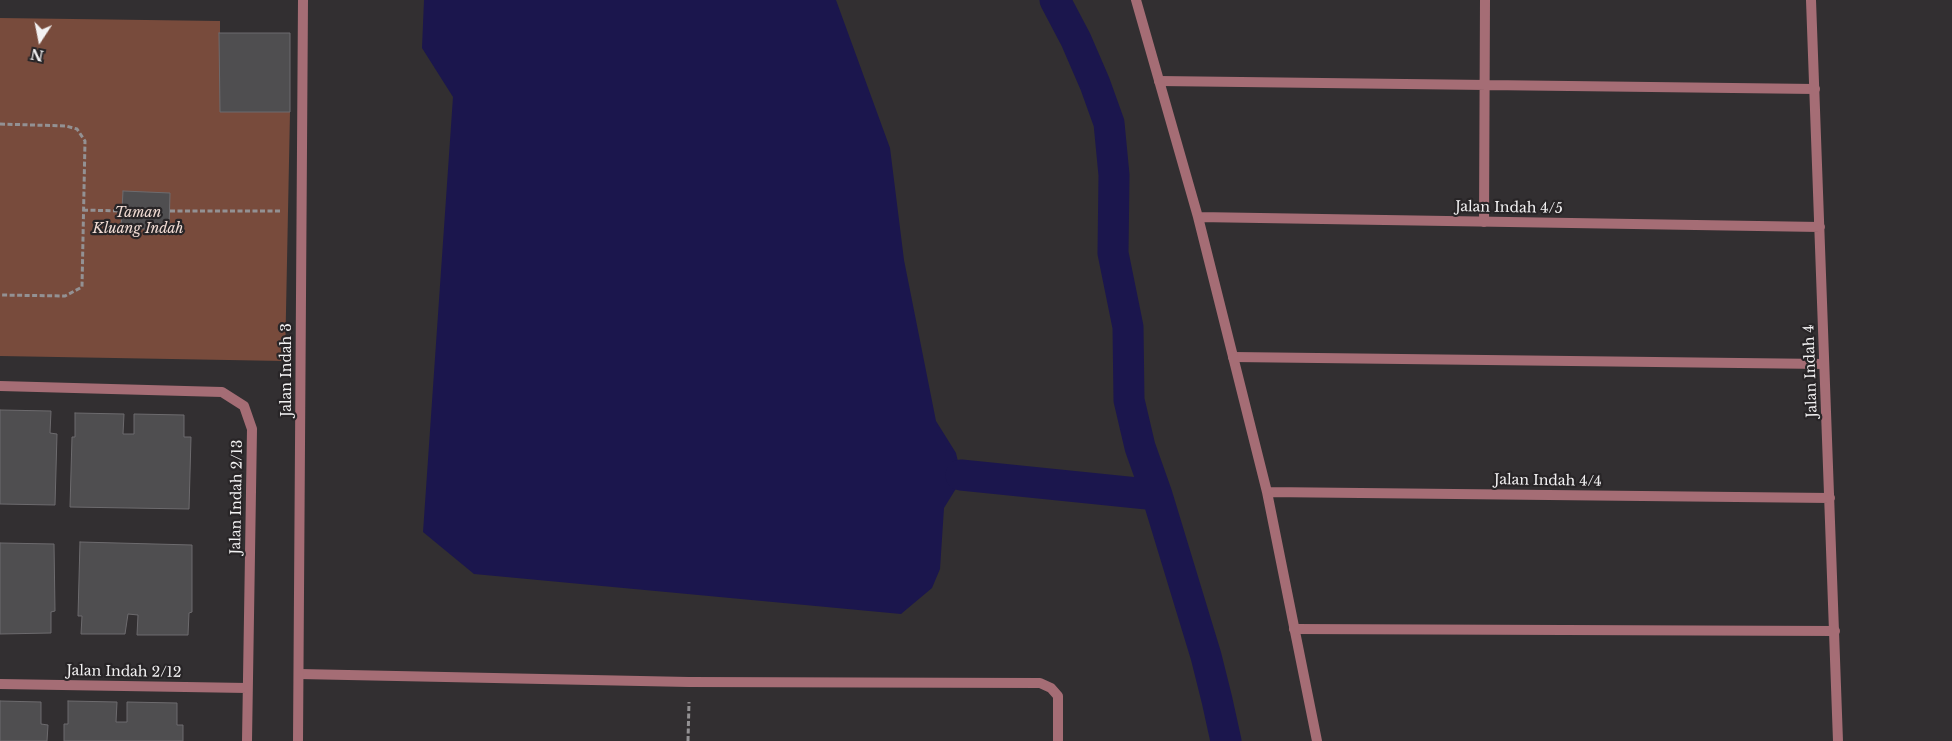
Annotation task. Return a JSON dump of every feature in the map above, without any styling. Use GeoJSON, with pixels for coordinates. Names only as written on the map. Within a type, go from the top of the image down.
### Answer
{"type":"FeatureCollection","features":[{"type":"Feature","properties":{"kind":"street","name":"Jalan Indah 3"},"geometry":{"type":"LineString","coordinates":[[298,741],[303,0]]}},
{"type":"Feature","properties":{"kind":"street"},"geometry":{"type":"LineString","coordinates":[[1136,0],[1198,217],[1266,492],[1317,741]]}},
{"type":"Feature","properties":{"kind":"street"},"geometry":{"type":"LineString","coordinates":[[1484,222],[1485,0]]}},
{"type":"Feature","properties":{"kind":"street","name":"Jalan Indah 4"},"geometry":{"type":"LineString","coordinates":[[1812,0],[1838,741]]}},
{"type":"Feature","properties":{"kind":"street"},"geometry":{"type":"LineString","coordinates":[[1160,81],[1815,89]]}},
{"type":"Feature","properties":{"kind":"street","name":"Jalan Indah 4/5"},"geometry":{"type":"LineString","coordinates":[[1198,217],[1820,227]]}},
{"type":"Feature","properties":{"kind":"street"},"geometry":{"type":"LineString","coordinates":[[1233,357],[1824,364]]}},
{"type":"Feature","properties":{"kind":"street","name":"Jalan Indah 2/13"},"geometry":{"type":"LineString","coordinates":[[0,386],[222,392],[244,406],[252,429],[247,741]]}},
{"type":"Feature","properties":{"kind":"street","name":"Jalan Indah 4/4"},"geometry":{"type":"LineString","coordinates":[[1266,492],[1830,498]]}},
{"type":"Feature","properties":{"kind":"street"},"geometry":{"type":"LineString","coordinates":[[1294,629],[1835,631]]}},
{"type":"Feature","properties":{"kind":"street"},"geometry":{"type":"LineString","coordinates":[[299,674],[689,682],[1040,683],[1051,688],[1058,696],[1058,741]]}},
{"type":"Feature","properties":{"kind":"street","name":"Jalan Indah 2/12"},"geometry":{"type":"LineString","coordinates":[[0,684],[247,688]]}},
{"type":"Feature","properties":{"kind":"path"},"geometry":{"type":"LineString","coordinates":[[0,124],[66,126],[77,129],[85,140],[82,287],[65,296],[0,295]]}},
{"type":"Feature","properties":{"kind":"path"},"geometry":{"type":"LineString","coordinates":[[84,210],[122,211]]}},
{"type":"Feature","properties":{"kind":"path"},"geometry":{"type":"LineString","coordinates":[[170,211],[302,211]]}},
{"type":"Feature","properties":{"kind":"path"},"geometry":{"type":"LineString","coordinates":[[688,741],[689,682]]}},
{"type":"Feature","properties":{"kind":"green space","name":"Taman Kluang Indah"},"geometry":{"type":"Polygon","coordinates":[[[0,18],[220,21],[220,112],[290,112],[285,361],[0,356],[0,18]]]}},
{"type":"Feature","properties":{"kind":"shaded area"},"geometry":{"type":"Polygon","coordinates":[[[424,0],[836,0],[890,148],[904,260],[936,421],[956,453],[961,475],[957,487],[944,508],[940,569],[932,588],[901,614],[474,574],[423,532],[453,97],[422,48],[424,0]]]}},
{"type":"Feature","properties":{"kind":"building"},"geometry":{"type":"Polygon","coordinates":[[[219,33],[290,33],[290,112],[220,112],[219,33]]]}},
{"type":"Feature","properties":{"kind":"building"},"geometry":{"type":"Polygon","coordinates":[[[123,191],[170,193],[169,230],[121,228],[123,191]]]}},
{"type":"Feature","properties":{"kind":"building"},"geometry":{"type":"Polygon","coordinates":[[[0,410],[51,411],[50,433],[57,434],[55,505],[0,504],[0,410]]]}},
{"type":"Feature","properties":{"kind":"building"},"geometry":{"type":"Polygon","coordinates":[[[75,413],[124,414],[123,434],[134,434],[134,414],[184,415],[184,437],[191,437],[189,509],[70,507],[72,437],[75,437],[75,413]]]}},
{"type":"Feature","properties":{"kind":"building"},"geometry":{"type":"Polygon","coordinates":[[[80,542],[192,545],[192,612],[189,613],[188,635],[137,635],[138,615],[128,614],[125,634],[81,634],[82,616],[78,616],[80,542]]]}},
{"type":"Feature","properties":{"kind":"building"},"geometry":{"type":"Polygon","coordinates":[[[0,543],[54,544],[55,611],[51,612],[51,633],[0,634],[0,543]]]}},
{"type":"Feature","properties":{"kind":"building"},"geometry":{"type":"Polygon","coordinates":[[[0,701],[41,702],[41,724],[48,725],[47,741],[0,741],[0,701]]]}},
{"type":"Feature","properties":{"kind":"building"},"geometry":{"type":"Polygon","coordinates":[[[68,701],[117,702],[116,722],[127,722],[127,702],[177,703],[177,725],[183,725],[183,741],[64,741],[64,724],[68,724],[68,701]]]}},
{"type":"Feature","properties":{"kind":"waterway"},"geometry":{"type":"LineString","coordinates":[[1055,0],[1076,40],[1109,123],[1114,175],[1113,253],[1128,327],[1129,400],[1140,447],[1157,495],[1206,656],[1226,741]]}},
{"type":"Feature","properties":{"kind":"waterway"},"geometry":{"type":"LineString","coordinates":[[961,475],[1157,495]]}}]}
